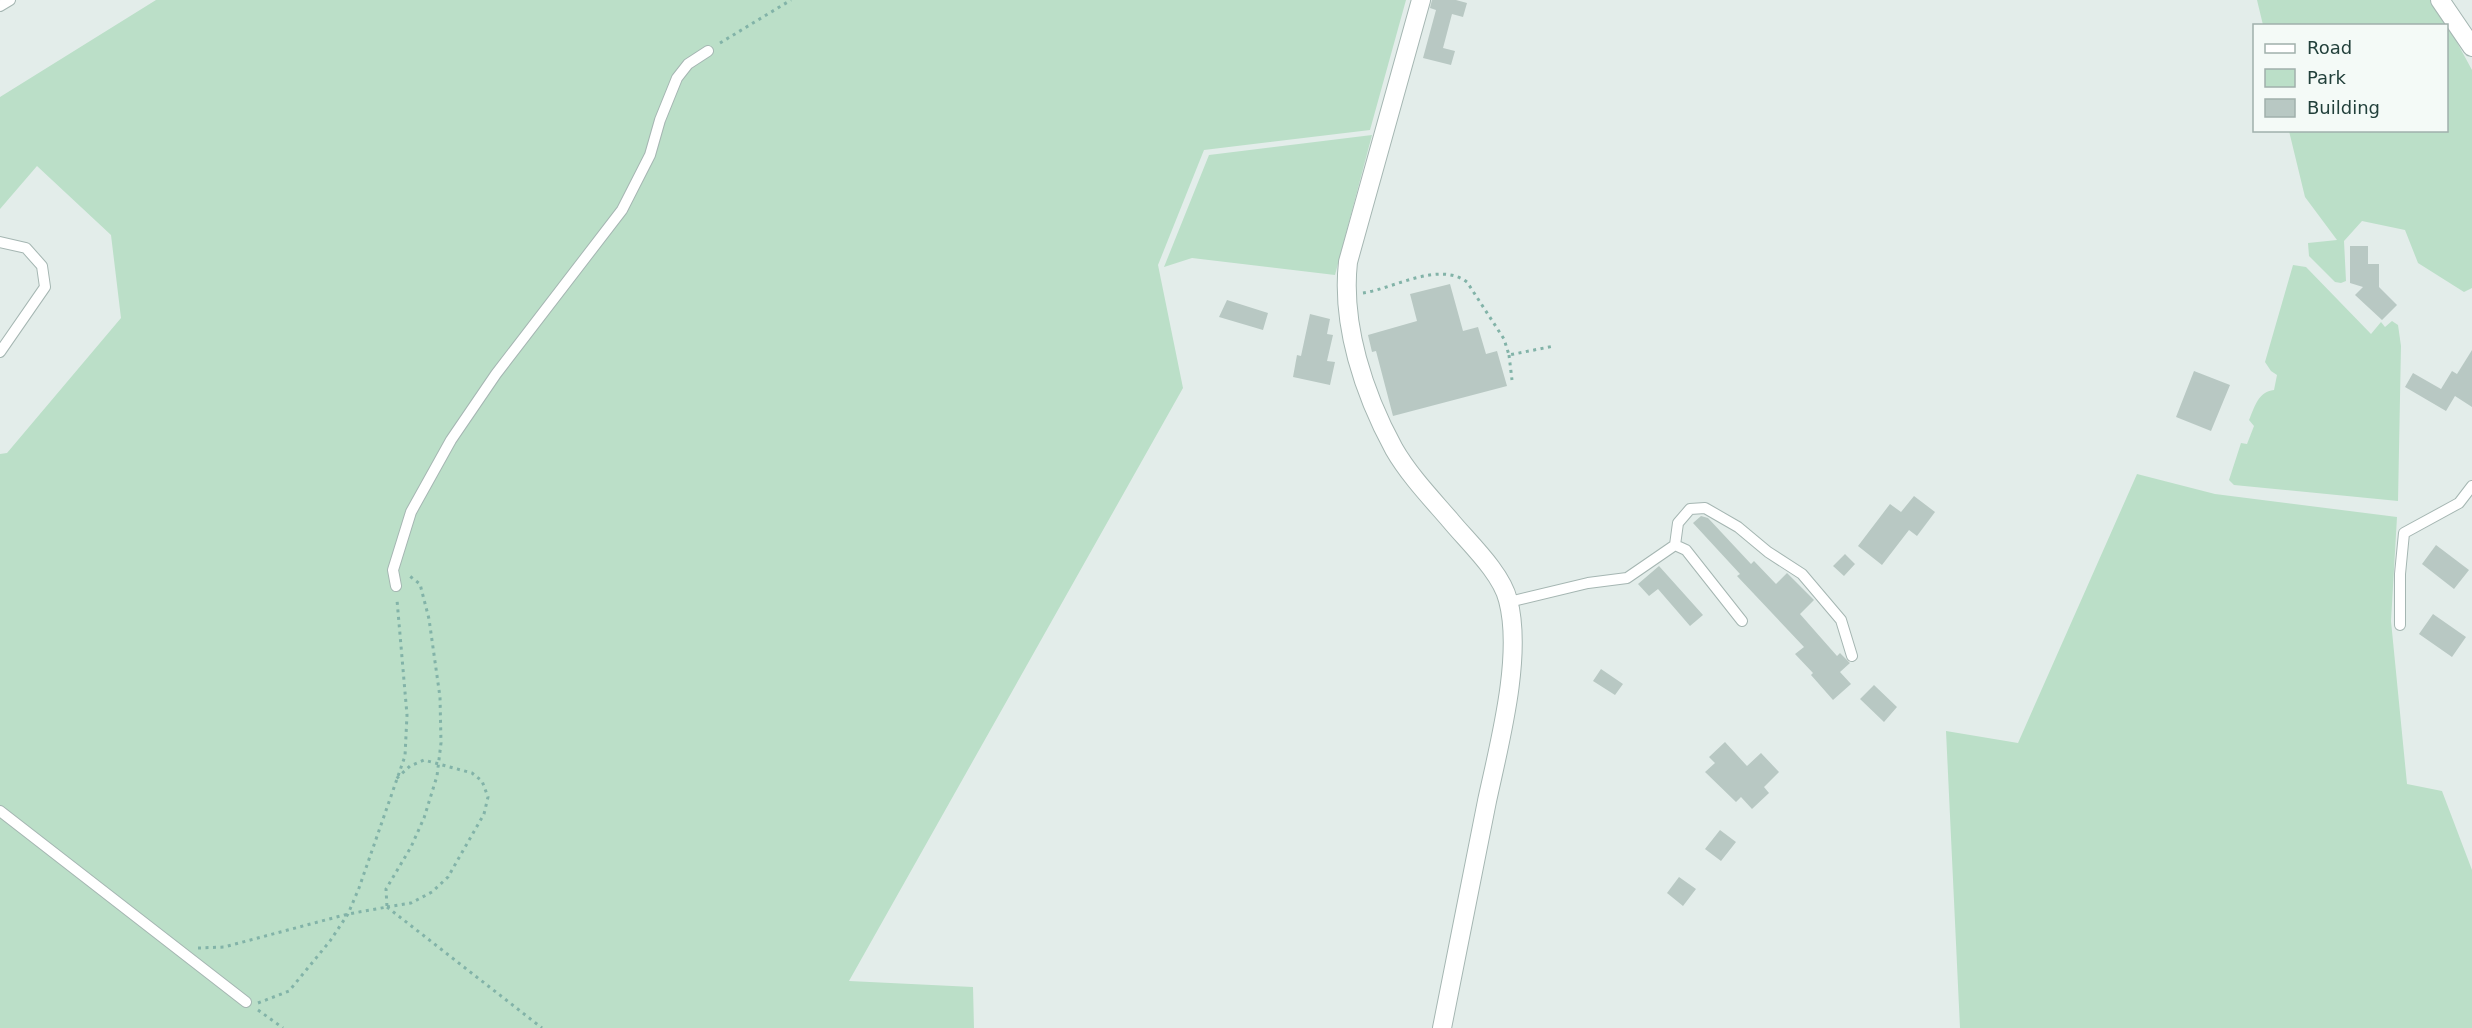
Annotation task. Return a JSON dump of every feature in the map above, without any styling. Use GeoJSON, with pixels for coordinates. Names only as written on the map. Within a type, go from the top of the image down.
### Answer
{"type":"FeatureCollection","features":[{"type":"Feature","properties":{"kind":"street"},"geometry":{"type":"LineString","coordinates":[[1421,0],[1348,262],[1346,296],[1355,352],[1376,411],[1395,450],[1423,489],[1497,576],[1509,602],[1512,620],[1510,677],[1442,1028]]}},
{"type":"Feature","properties":{"kind":"street"},"geometry":{"type":"LineString","coordinates":[[2440,0],[2472,47]]}},
{"type":"Feature","properties":{"kind":"lane"},"geometry":{"type":"LineString","coordinates":[[0,6],[10,0]]}},
{"type":"Feature","properties":{"kind":"lane"},"geometry":{"type":"LineString","coordinates":[[396,586],[393,570],[411,512],[452,440],[496,374],[622,210],[650,155],[660,120],[677,78],[688,64],[708,51]]}},
{"type":"Feature","properties":{"kind":"lane"},"geometry":{"type":"LineString","coordinates":[[0,242],[26,248],[42,266],[45,287],[0,352]]}},
{"type":"Feature","properties":{"kind":"lane"},"geometry":{"type":"LineString","coordinates":[[2400,625],[2400,574],[2404,533],[2459,503],[2472,486]]}},
{"type":"Feature","properties":{"kind":"lane"},"geometry":{"type":"LineString","coordinates":[[1509,602],[1588,583],[1627,578],[1675,544],[1678,523],[1690,509],[1705,508],[1738,526],[1768,552],[1802,574],[1841,620],[1852,656]]}},
{"type":"Feature","properties":{"kind":"lane"},"geometry":{"type":"LineString","coordinates":[[1675,544],[1686,550],[1742,621]]}},
{"type":"Feature","properties":{"kind":"lane"},"geometry":{"type":"LineString","coordinates":[[0,811],[246,1002]]}},
{"type":"Feature","properties":{"kind":"path"},"geometry":{"type":"LineString","coordinates":[[708,51],[791,0]]}},
{"type":"Feature","properties":{"kind":"path"},"geometry":{"type":"LineString","coordinates":[[1346,296],[1383,290],[1433,273],[1458,275],[1467,282],[1504,339],[1509,355],[1512,380]]}},
{"type":"Feature","properties":{"kind":"path"},"geometry":{"type":"LineString","coordinates":[[1509,355],[1554,345]]}},
{"type":"Feature","properties":{"kind":"path"},"geometry":{"type":"LineString","coordinates":[[393,570],[408,575],[420,584],[429,618],[440,697],[441,743],[437,776],[424,818],[411,847],[386,889],[387,907],[542,1028]]}},
{"type":"Feature","properties":{"kind":"path"},"geometry":{"type":"LineString","coordinates":[[246,1002],[260,1003],[289,991],[330,941],[348,914],[359,888],[405,756],[407,737],[396,586]]}},
{"type":"Feature","properties":{"kind":"path"},"geometry":{"type":"LineString","coordinates":[[179,949],[224,947],[348,914],[411,903],[432,892],[448,877],[484,814],[488,797],[482,782],[472,773],[424,760],[410,766],[395,781]]}},
{"type":"Feature","properties":{"kind":"path"},"geometry":{"type":"LineString","coordinates":[[246,1002],[283,1028]]}},
{"type":"Feature","properties":{"kind":"green space"},"geometry":{"type":"Polygon","coordinates":[[[156,0],[1406,0],[1370,130],[1204,150],[1158,265],[1183,388],[849,981],[973,987],[974,1028],[0,1028],[0,454],[7,453],[121,318],[111,235],[37,166],[0,209],[0,97],[156,0]]]}},
{"type":"Feature","properties":{"kind":"green space"},"geometry":{"type":"Polygon","coordinates":[[[2257,0],[2434,0],[2447,24],[2263,24],[2257,0]]]}},
{"type":"Feature","properties":{"kind":"green space"},"geometry":{"type":"Polygon","coordinates":[[[2448,26],[2472,70],[2472,288],[2464,292],[2418,263],[2405,230],[2362,221],[2344,241],[2346,281],[2335,282],[2309,256],[2308,243],[2337,240],[2305,197],[2289,132],[2448,132],[2448,26]]]}},
{"type":"Feature","properties":{"kind":"green space"},"geometry":{"type":"Polygon","coordinates":[[[1372,135],[1335,275],[1192,258],[1164,267],[1209,155],[1372,135]]]}},
{"type":"Feature","properties":{"kind":"green space"},"geometry":{"type":"Polygon","coordinates":[[[2293,265],[2306,267],[2371,334],[2381,322],[2385,327],[2392,321],[2398,325],[2401,346],[2398,501],[2234,485],[2229,480],[2241,443],[2247,444],[2254,426],[2249,420],[2255,405],[2264,394],[2274,390],[2277,375],[2265,362],[2293,265]]]}},
{"type":"Feature","properties":{"kind":"green space"},"geometry":{"type":"Polygon","coordinates":[[[2137,474],[2215,494],[2397,517],[2391,621],[2407,784],[2442,791],[2472,870],[2472,1028],[1960,1028],[1946,731],[2018,743],[2137,474]]]}},
{"type":"Feature","properties":{"kind":"building"},"geometry":{"type":"Polygon","coordinates":[[[1432,0],[1456,0],[1467,3],[1463,17],[1452,14],[1443,48],[1455,51],[1451,65],[1423,58],[1436,10],[1430,8],[1432,0]]]}},
{"type":"Feature","properties":{"kind":"building"},"geometry":{"type":"Polygon","coordinates":[[[2350,246],[2368,246],[2368,264],[2379,264],[2379,287],[2397,305],[2382,320],[2355,295],[2363,287],[2350,283],[2350,246]]]}},
{"type":"Feature","properties":{"kind":"building"},"geometry":{"type":"Polygon","coordinates":[[[1450,284],[1463,331],[1478,327],[1486,354],[1497,351],[1507,386],[1393,416],[1376,351],[1372,352],[1368,335],[1417,321],[1410,294],[1450,284]]]}},
{"type":"Feature","properties":{"kind":"building"},"geometry":{"type":"Polygon","coordinates":[[[1227,300],[1268,313],[1263,330],[1219,317],[1227,300]]]}},
{"type":"Feature","properties":{"kind":"building"},"geometry":{"type":"Polygon","coordinates":[[[1310,314],[1330,319],[1327,334],[1333,335],[1327,361],[1335,362],[1330,385],[1293,377],[1297,355],[1301,356],[1310,314]]]}},
{"type":"Feature","properties":{"kind":"building"},"geometry":{"type":"Polygon","coordinates":[[[2472,350],[2472,407],[2455,396],[2446,411],[2405,387],[2413,373],[2441,389],[2452,371],[2457,374],[2472,350]]]}},
{"type":"Feature","properties":{"kind":"building"},"geometry":{"type":"Polygon","coordinates":[[[2194,371],[2230,385],[2211,431],[2176,417],[2194,371]]]}},
{"type":"Feature","properties":{"kind":"building"},"geometry":{"type":"Polygon","coordinates":[[[1914,496],[1935,512],[1917,536],[1909,530],[1882,565],[1858,546],[1890,504],[1901,512],[1914,496]]]}},
{"type":"Feature","properties":{"kind":"building"},"geometry":{"type":"Polygon","coordinates":[[[1701,516],[1708,518],[1751,564],[1754,561],[1776,584],[1787,573],[1814,600],[1800,614],[1837,656],[1840,653],[1850,663],[1840,672],[1851,684],[1833,700],[1795,654],[1804,647],[1737,576],[1740,574],[1693,523],[1701,516]]]}},
{"type":"Feature","properties":{"kind":"building"},"geometry":{"type":"Polygon","coordinates":[[[2436,545],[2469,570],[2454,589],[2422,564],[2436,545]]]}},
{"type":"Feature","properties":{"kind":"building"},"geometry":{"type":"Polygon","coordinates":[[[1845,554],[1855,564],[1844,576],[1833,566],[1845,554]]]}},
{"type":"Feature","properties":{"kind":"building"},"geometry":{"type":"Polygon","coordinates":[[[1659,566],[1703,615],[1690,626],[1658,589],[1649,596],[1638,584],[1659,566]]]}},
{"type":"Feature","properties":{"kind":"building"},"geometry":{"type":"Polygon","coordinates":[[[2433,614],[2466,637],[2452,657],[2419,634],[2433,614]]]}},
{"type":"Feature","properties":{"kind":"building"},"geometry":{"type":"Polygon","coordinates":[[[1601,669],[1623,684],[1615,695],[1593,681],[1601,669]]]}},
{"type":"Feature","properties":{"kind":"building"},"geometry":{"type":"Polygon","coordinates":[[[1874,685],[1897,707],[1884,722],[1860,699],[1874,685]]]}},
{"type":"Feature","properties":{"kind":"building"},"geometry":{"type":"Polygon","coordinates":[[[1725,742],[1747,766],[1761,753],[1779,772],[1764,787],[1769,793],[1752,809],[1741,797],[1736,802],[1705,772],[1715,763],[1709,757],[1725,742]]]}},
{"type":"Feature","properties":{"kind":"building"},"geometry":{"type":"Polygon","coordinates":[[[1720,830],[1736,842],[1721,861],[1705,849],[1720,830]]]}},
{"type":"Feature","properties":{"kind":"building"},"geometry":{"type":"Polygon","coordinates":[[[1679,877],[1696,889],[1683,906],[1667,893],[1679,877]]]}}]}
